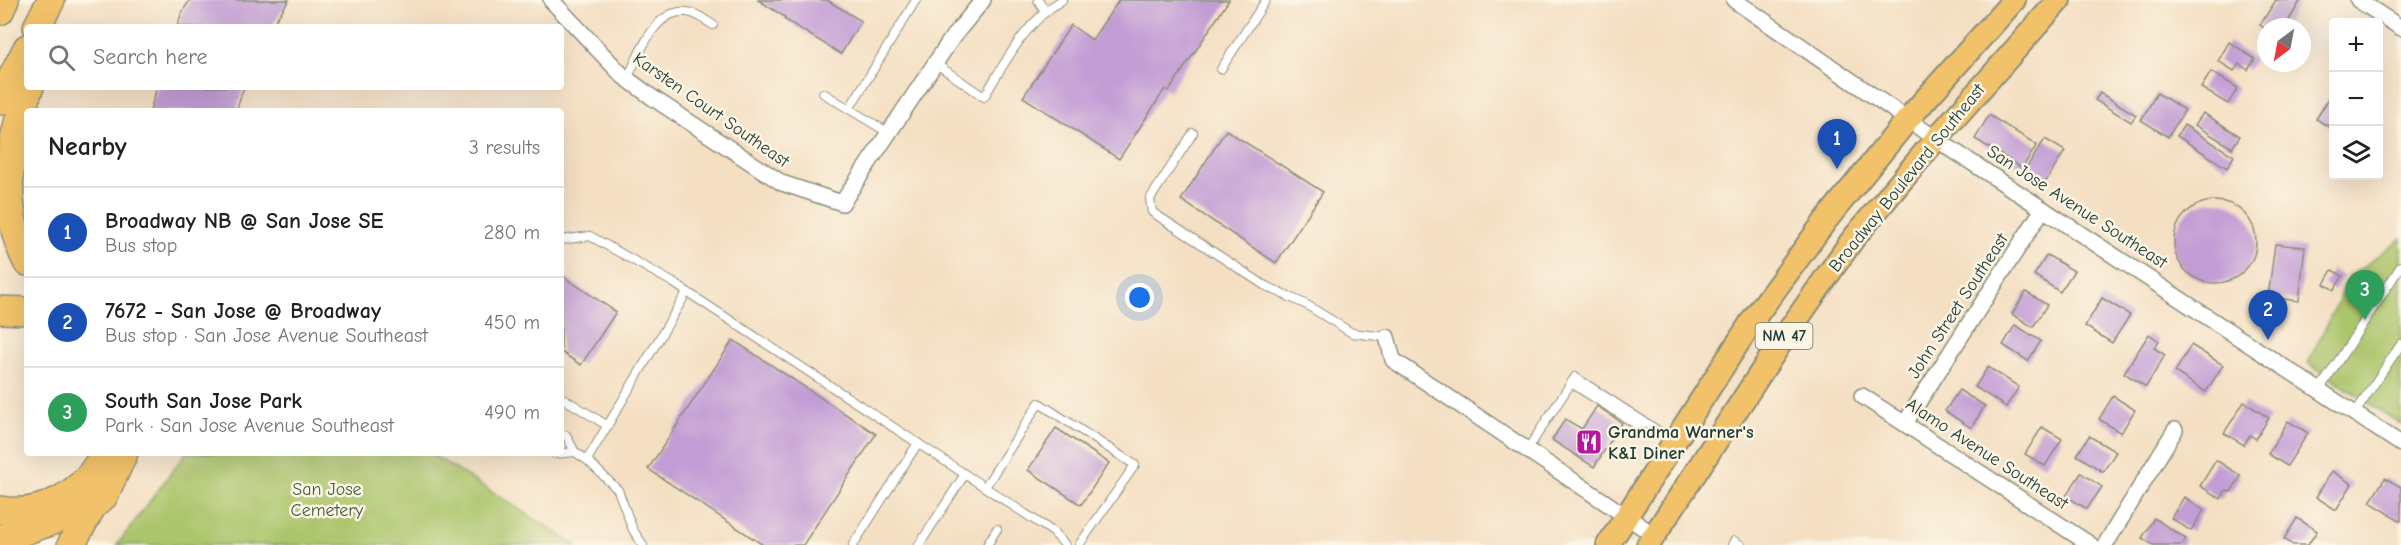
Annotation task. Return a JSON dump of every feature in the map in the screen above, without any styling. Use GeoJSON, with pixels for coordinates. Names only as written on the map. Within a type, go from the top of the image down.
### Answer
{"type":"FeatureCollection","features":[{"type":"Feature","properties":{"kind":"highway"},"geometry":{"type":"LineString","coordinates":[[0,11],[5,0]]}},
{"type":"Feature","properties":{"kind":"highway"},"geometry":{"type":"LineString","coordinates":[[39,24],[51,0]]}},
{"type":"Feature","properties":{"kind":"highway"},"geometry":{"type":"LineString","coordinates":[[55,24],[65,0]]}},
{"type":"Feature","properties":{"kind":"highway"},"geometry":{"type":"LineString","coordinates":[[0,101],[24,54]]}},
{"type":"Feature","properties":{"kind":"highway"},"geometry":{"type":"LineString","coordinates":[[24,259],[18,252],[8,231],[1,204],[1,178],[16,121],[29,90]]}},
{"type":"Feature","properties":{"kind":"highway"},"geometry":{"type":"LineString","coordinates":[[0,310],[24,311]]}},
{"type":"Feature","properties":{"kind":"highway"},"geometry":{"type":"LineString","coordinates":[[0,510],[30,511],[52,504],[72,492],[88,478],[102,456]]}},
{"type":"Feature","properties":{"kind":"highway"},"geometry":{"type":"LineString","coordinates":[[70,545],[92,507],[104,496],[123,456]]}},
{"type":"Feature","properties":{"kind":"highway"},"geometry":{"type":"LineString","coordinates":[[0,538],[92,507]]}},
{"type":"Feature","properties":{"kind":"main road","name":"Broadway Boulevard Southeast"},"geometry":{"type":"LineString","coordinates":[[1608,545],[1754,318],[1826,220],[1908,119],[2014,0]]}},
{"type":"Feature","properties":{"kind":"main road","name":"Broadway Boulevard Southeast"},"geometry":{"type":"LineString","coordinates":[[1651,540],[1783,339],[1853,239],[1936,139],[2059,0]]}},
{"type":"Feature","properties":{"kind":"street","name":"Karsten Court Southeast"},"geometry":{"type":"LineString","coordinates":[[551,0],[627,79],[782,183],[842,204],[952,38],[983,0]]}},
{"type":"Feature","properties":{"kind":"street","name":"San Jose Avenue Southeast"},"geometry":{"type":"LineString","coordinates":[[1734,0],[1936,139],[2401,444]]}},
{"type":"Feature","properties":{"kind":"street"},"geometry":{"type":"LineString","coordinates":[[2358,0],[2399,22]]}},
{"type":"Feature","properties":{"kind":"street","name":"John Street Southeast"},"geometry":{"type":"LineString","coordinates":[[1905,423],[2043,209]]}},
{"type":"Feature","properties":{"kind":"street"},"geometry":{"type":"LineString","coordinates":[[1387,338],[1393,360],[1625,516],[1651,540]]}},
{"type":"Feature","properties":{"kind":"street","name":"Alamo Avenue Southeast"},"geometry":{"type":"LineString","coordinates":[[1862,396],[2091,545]]}},
{"type":"Feature","properties":{"kind":"street"},"geometry":{"type":"LineString","coordinates":[[2105,545],[2175,430]]}},
{"type":"Feature","properties":{"kind":"lane"},"geometry":{"type":"LineString","coordinates":[[849,109],[916,0]]}},
{"type":"Feature","properties":{"kind":"lane"},"geometry":{"type":"LineString","coordinates":[[1038,0],[1045,11]]}},
{"type":"Feature","properties":{"kind":"lane"},"geometry":{"type":"LineString","coordinates":[[935,63],[984,97],[1019,40],[1045,11],[1062,0]]}},
{"type":"Feature","properties":{"kind":"lane"},"geometry":{"type":"LineString","coordinates":[[1221,69],[1266,0]]}},
{"type":"Feature","properties":{"kind":"lane"},"geometry":{"type":"LineString","coordinates":[[627,79],[658,23],[676,13],[686,12],[713,25]]}},
{"type":"Feature","properties":{"kind":"lane"},"geometry":{"type":"LineString","coordinates":[[824,93],[889,133]]}},
{"type":"Feature","properties":{"kind":"lane"},"geometry":{"type":"LineString","coordinates":[[1193,133],[1150,199],[1152,212],[1264,285],[1307,305],[1352,333],[1387,338]]}},
{"type":"Feature","properties":{"kind":"lane"},"geometry":{"type":"LineString","coordinates":[[564,240],[590,236],[687,292],[1053,532],[1065,545]]}},
{"type":"Feature","properties":{"kind":"lane"},"geometry":{"type":"LineString","coordinates":[[2319,390],[2401,266]]}},
{"type":"Feature","properties":{"kind":"lane"},"geometry":{"type":"LineString","coordinates":[[587,460],[687,292]]}},
{"type":"Feature","properties":{"kind":"lane"},"geometry":{"type":"LineString","coordinates":[[1754,318],[1783,339]]}},
{"type":"Feature","properties":{"kind":"lane"},"geometry":{"type":"LineString","coordinates":[[2355,413],[2401,344]]}},
{"type":"Feature","properties":{"kind":"lane"},"geometry":{"type":"LineString","coordinates":[[1527,450],[1575,377],[1675,442]]}},
{"type":"Feature","properties":{"kind":"lane"},"geometry":{"type":"LineString","coordinates":[[564,399],[608,426]]}},
{"type":"Feature","properties":{"kind":"lane"},"geometry":{"type":"LineString","coordinates":[[985,487],[1039,403],[1135,465],[1079,545]]}},
{"type":"Feature","properties":{"kind":"lane"},"geometry":{"type":"LineString","coordinates":[[567,435],[575,452],[587,460],[618,490],[633,531],[644,545]]}},
{"type":"Feature","properties":{"kind":"lane"},"geometry":{"type":"LineString","coordinates":[[853,545],[918,443]]}},
{"type":"Feature","properties":{"kind":"lane"},"geometry":{"type":"LineString","coordinates":[[564,453],[575,452]]}},
{"type":"Feature","properties":{"kind":"lane"},"geometry":{"type":"LineString","coordinates":[[919,545],[965,474]]}},
{"type":"Feature","properties":{"kind":"lane"},"geometry":{"type":"LineString","coordinates":[[987,545],[997,529]]}},
{"type":"Feature","properties":{"kind":"lane"},"geometry":{"type":"LineString","coordinates":[[1732,545],[1734,541],[1741,545]]}},
{"type":"Feature","properties":{"kind":"green space"},"geometry":{"type":"Polygon","coordinates":[[[2401,238],[2401,424],[2308,363],[2350,277],[2401,238]]]}},
{"type":"Feature","properties":{"kind":"green space","name":"San Jose Cemetery"},"geometry":{"type":"Polygon","coordinates":[[[184,456],[435,456],[576,545],[117,545],[184,456]]]}},
{"type":"Feature","properties":{"kind":"building"},"geometry":{"type":"Polygon","coordinates":[[[190,0],[289,0],[273,24],[178,24],[190,0]]]}},
{"type":"Feature","properties":{"kind":"building"},"geometry":{"type":"Polygon","coordinates":[[[758,0],[827,0],[861,21],[841,54],[758,0]]]}},
{"type":"Feature","properties":{"kind":"building"},"geometry":{"type":"Polygon","coordinates":[[[1119,0],[1229,0],[1169,91],[1165,89],[1119,159],[1023,97],[1071,25],[1092,40],[1119,0]]]}},
{"type":"Feature","properties":{"kind":"building"},"geometry":{"type":"Polygon","coordinates":[[[2276,0],[2301,0],[2290,18],[2264,18],[2276,0]]]}},
{"type":"Feature","properties":{"kind":"building"},"geometry":{"type":"Polygon","coordinates":[[[2229,42],[2255,59],[2248,70],[2239,64],[2234,71],[2218,61],[2229,42]]]}},
{"type":"Feature","properties":{"kind":"building"},"geometry":{"type":"Polygon","coordinates":[[[2211,72],[2238,88],[2228,104],[2201,88],[2211,72]]]}},
{"type":"Feature","properties":{"kind":"building"},"geometry":{"type":"Polygon","coordinates":[[[156,90],[243,90],[237,108],[151,108],[156,90]]]}},
{"type":"Feature","properties":{"kind":"building"},"geometry":{"type":"Polygon","coordinates":[[[2100,93],[2136,115],[2131,122],[2095,100],[2100,93]]]}},
{"type":"Feature","properties":{"kind":"building"},"geometry":{"type":"Polygon","coordinates":[[[2157,93],[2185,110],[2168,137],[2141,120],[2157,93]]]}},
{"type":"Feature","properties":{"kind":"building"},"geometry":{"type":"Polygon","coordinates":[[[2329,98],[2329,127],[2316,119],[2329,98]]]}},
{"type":"Feature","properties":{"kind":"building"},"geometry":{"type":"Polygon","coordinates":[[[2203,113],[2240,136],[2232,148],[2195,125],[2203,113]]]}},
{"type":"Feature","properties":{"kind":"building"},"geometry":{"type":"Polygon","coordinates":[[[1989,115],[2037,145],[2022,168],[1975,139],[1989,115]]]}},
{"type":"Feature","properties":{"kind":"building"},"geometry":{"type":"Polygon","coordinates":[[[2184,125],[2234,156],[2227,168],[2177,136],[2184,125]]]}},
{"type":"Feature","properties":{"kind":"building"},"geometry":{"type":"Polygon","coordinates":[[[1226,130],[1323,192],[1276,263],[1181,200],[1226,130]]]}},
{"type":"Feature","properties":{"kind":"building"},"geometry":{"type":"Polygon","coordinates":[[[2045,139],[2065,151],[2043,186],[2023,173],[2045,139]]]}},
{"type":"Feature","properties":{"kind":"building"},"geometry":{"type":"Polygon","coordinates":[[[2215,201],[2231,204],[2244,213],[2253,226],[2256,242],[2253,258],[2244,271],[2231,280],[2215,283],[2199,280],[2186,271],[2177,258],[2174,242],[2177,226],[2186,213],[2199,204],[2215,201]]]}},
{"type":"Feature","properties":{"kind":"building"},"geometry":{"type":"Polygon","coordinates":[[[2275,244],[2305,247],[2299,301],[2268,297],[2275,244]]]}},
{"type":"Feature","properties":{"kind":"building"},"geometry":{"type":"Polygon","coordinates":[[[2047,255],[2074,271],[2060,292],[2034,275],[2047,255]]]}},
{"type":"Feature","properties":{"kind":"building"},"geometry":{"type":"Polygon","coordinates":[[[2332,270],[2343,276],[2334,290],[2324,284],[2332,270]]]}},
{"type":"Feature","properties":{"kind":"building"},"geometry":{"type":"Polygon","coordinates":[[[564,277],[616,312],[581,365],[564,354],[564,277]]]}},
{"type":"Feature","properties":{"kind":"building"},"geometry":{"type":"Polygon","coordinates":[[[2026,292],[2047,305],[2033,327],[2012,314],[2026,292]]]}},
{"type":"Feature","properties":{"kind":"building"},"geometry":{"type":"Polygon","coordinates":[[[2102,298],[2130,315],[2112,343],[2085,326],[2102,298]]]}},
{"type":"Feature","properties":{"kind":"building"},"geometry":{"type":"Polygon","coordinates":[[[2015,325],[2041,341],[2028,361],[2003,345],[2015,325]]]}},
{"type":"Feature","properties":{"kind":"building"},"geometry":{"type":"Polygon","coordinates":[[[2149,334],[2159,341],[2154,348],[2165,355],[2146,387],[2124,373],[2149,334]]]}},
{"type":"Feature","properties":{"kind":"building"},"geometry":{"type":"Polygon","coordinates":[[[733,340],[876,434],[803,545],[763,545],[648,469],[733,340]]]}},
{"type":"Feature","properties":{"kind":"building"},"geometry":{"type":"Polygon","coordinates":[[[2191,345],[2223,365],[2206,392],[2175,372],[2191,345]]]}},
{"type":"Feature","properties":{"kind":"building"},"geometry":{"type":"Polygon","coordinates":[[[1988,367],[2019,387],[2006,407],[1975,387],[1988,367]]]}},
{"type":"Feature","properties":{"kind":"building"},"geometry":{"type":"Polygon","coordinates":[[[1959,390],[1985,406],[1971,428],[1945,411],[1959,390]]]}},
{"type":"Feature","properties":{"kind":"building"},"geometry":{"type":"Polygon","coordinates":[[[2113,396],[2135,410],[2121,433],[2099,419],[2113,396]]]}},
{"type":"Feature","properties":{"kind":"building"},"geometry":{"type":"Polygon","coordinates":[[[2244,402],[2269,418],[2256,439],[2250,435],[2244,445],[2224,433],[2244,402]]]}},
{"type":"Feature","properties":{"kind":"building"},"geometry":{"type":"Polygon","coordinates":[[[1597,406],[1622,423],[1594,467],[1552,440],[1565,419],[1582,429],[1597,406]]]}},
{"type":"Feature","properties":{"kind":"building"},"geometry":{"type":"Polygon","coordinates":[[[2288,421],[2308,433],[2287,466],[2268,454],[2288,421]]]}},
{"type":"Feature","properties":{"kind":"building"},"geometry":{"type":"Polygon","coordinates":[[[2042,427],[2062,439],[2045,466],[2025,454],[2042,427]]]}},
{"type":"Feature","properties":{"kind":"building"},"geometry":{"type":"Polygon","coordinates":[[[1056,428],[1109,463],[1081,505],[1028,470],[1056,428]]]}},
{"type":"Feature","properties":{"kind":"building"},"geometry":{"type":"Polygon","coordinates":[[[2089,436],[2116,452],[2103,472],[2077,455],[2089,436]]]}},
{"type":"Feature","properties":{"kind":"building"},"geometry":{"type":"Polygon","coordinates":[[[2216,460],[2241,476],[2231,492],[2226,490],[2221,499],[2200,486],[2216,460]]]}},
{"type":"Feature","properties":{"kind":"building"},"geometry":{"type":"Polygon","coordinates":[[[2332,471],[2352,484],[2336,510],[2316,497],[2332,471]]]}},
{"type":"Feature","properties":{"kind":"building"},"geometry":{"type":"Polygon","coordinates":[[[2081,473],[2102,487],[2087,509],[2066,496],[2081,473]]]}},
{"type":"Feature","properties":{"kind":"building"},"geometry":{"type":"Polygon","coordinates":[[[2385,478],[2401,487],[2401,521],[2370,502],[2385,478]]]}},
{"type":"Feature","properties":{"kind":"building"},"geometry":{"type":"Polygon","coordinates":[[[2184,497],[2204,510],[2191,531],[2171,518],[2184,497]]]}},
{"type":"Feature","properties":{"kind":"building"},"geometry":{"type":"Polygon","coordinates":[[[2154,518],[2186,539],[2182,545],[2153,545],[2142,538],[2154,518]]]}},
{"type":"Feature","properties":{"kind":"building"},"geometry":{"type":"Polygon","coordinates":[[[2297,518],[2317,531],[2308,545],[2293,545],[2284,539],[2297,518]]]}},
{"type":"Feature","properties":{"kind":"place","name":"Broadway NB @ San Jose SE"},"geometry":{"type":"Point","coordinates":[1837,169]}},
{"type":"Feature","properties":{"kind":"place","name":"South San Jose Park"},"geometry":{"type":"Point","coordinates":[2365,320]}},
{"type":"Feature","properties":{"kind":"place","name":"7672 - San Jose @ Broadway"},"geometry":{"type":"Point","coordinates":[2268,340]}},
{"type":"Feature","properties":{"kind":"place","name":"Grandma Warner's K&I Diner"},"geometry":{"type":"Point","coordinates":[1589,442]}}]}
